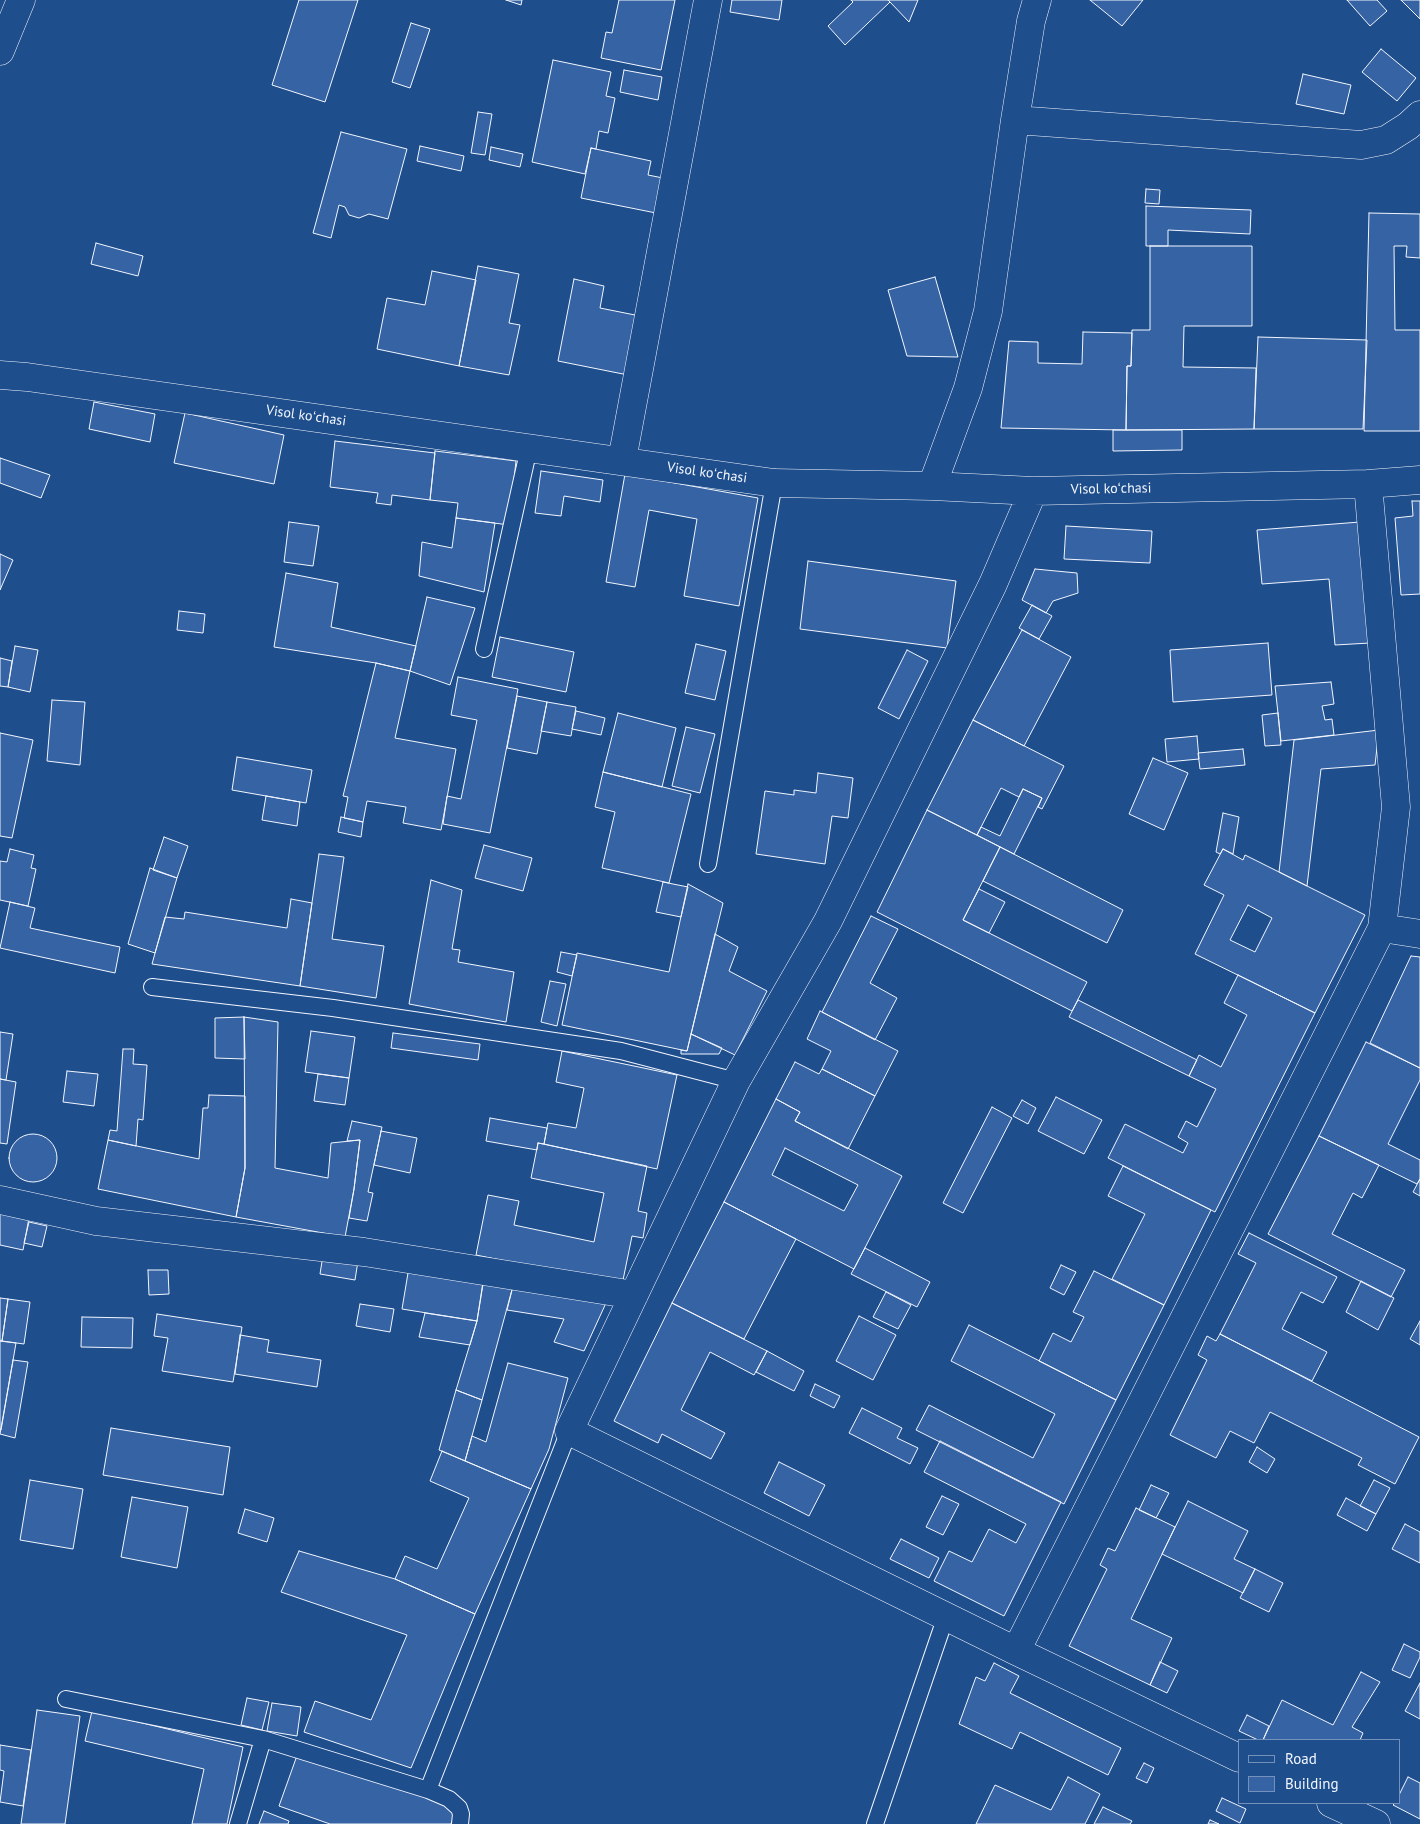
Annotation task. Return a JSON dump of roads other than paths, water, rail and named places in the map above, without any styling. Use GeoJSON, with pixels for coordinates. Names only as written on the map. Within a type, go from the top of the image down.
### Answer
{"type":"FeatureCollection","features":[{"type":"Feature","properties":{"kind":"street"},"geometry":{"type":"LineString","coordinates":[[0,51],[21,0]]}},
{"type":"Feature","properties":{"kind":"street"},"geometry":{"type":"LineString","coordinates":[[622,460],[708,0]]}},
{"type":"Feature","properties":{"kind":"street"},"geometry":{"type":"LineString","coordinates":[[932,486],[968,388],[988,312],[1015,120],[1037,0]]}},
{"type":"Feature","properties":{"kind":"street"},"geometry":{"type":"LineString","coordinates":[[1015,120],[1361,145],[1386,140],[1408,126],[1420,115]]}},
{"type":"Feature","properties":{"kind":"street","name":"Visol koʻchasi"},"geometry":{"type":"LineString","coordinates":[[0,375],[27,377],[622,460],[774,483],[932,486],[1033,491],[1368,484],[1420,480]]}},
{"type":"Feature","properties":{"kind":"street"},"geometry":{"type":"LineString","coordinates":[[1016,1651],[1382,928],[1396,806],[1368,484]]}},
{"type":"Feature","properties":{"kind":"street"},"geometry":{"type":"LineString","coordinates":[[1033,491],[993,584],[828,921],[736,1082],[569,1430],[1016,1651],[1238,1758]]}},
{"type":"Feature","properties":{"kind":"street"},"geometry":{"type":"LineString","coordinates":[[1382,928],[1420,934]]}},
{"type":"Feature","properties":{"kind":"street"},"geometry":{"type":"LineString","coordinates":[[0,1200],[96,1221],[364,1252],[634,1295]]}},
{"type":"Feature","properties":{"kind":"street"},"geometry":{"type":"LineString","coordinates":[[1333,1804],[1376,1824]]}},
{"type":"Feature","properties":{"kind":"lane"},"geometry":{"type":"LineString","coordinates":[[484,649],[529,448]]}},
{"type":"Feature","properties":{"kind":"lane"},"geometry":{"type":"LineString","coordinates":[[708,864],[774,483]]}},
{"type":"Feature","properties":{"kind":"lane"},"geometry":{"type":"LineString","coordinates":[[152,987],[333,1008],[621,1051],[736,1082]]}},
{"type":"Feature","properties":{"kind":"lane"},"geometry":{"type":"LineString","coordinates":[[428,1790],[569,1430]]}},
{"type":"Feature","properties":{"kind":"lane"},"geometry":{"type":"LineString","coordinates":[[875,1824],[946,1616]]}},
{"type":"Feature","properties":{"kind":"lane"},"geometry":{"type":"LineString","coordinates":[[66,1699],[263,1739],[428,1790],[449,1800],[459,1808],[462,1814],[460,1824]]}},
{"type":"Feature","properties":{"kind":"lane"},"geometry":{"type":"LineString","coordinates":[[238,1824],[263,1739]]}}]}
